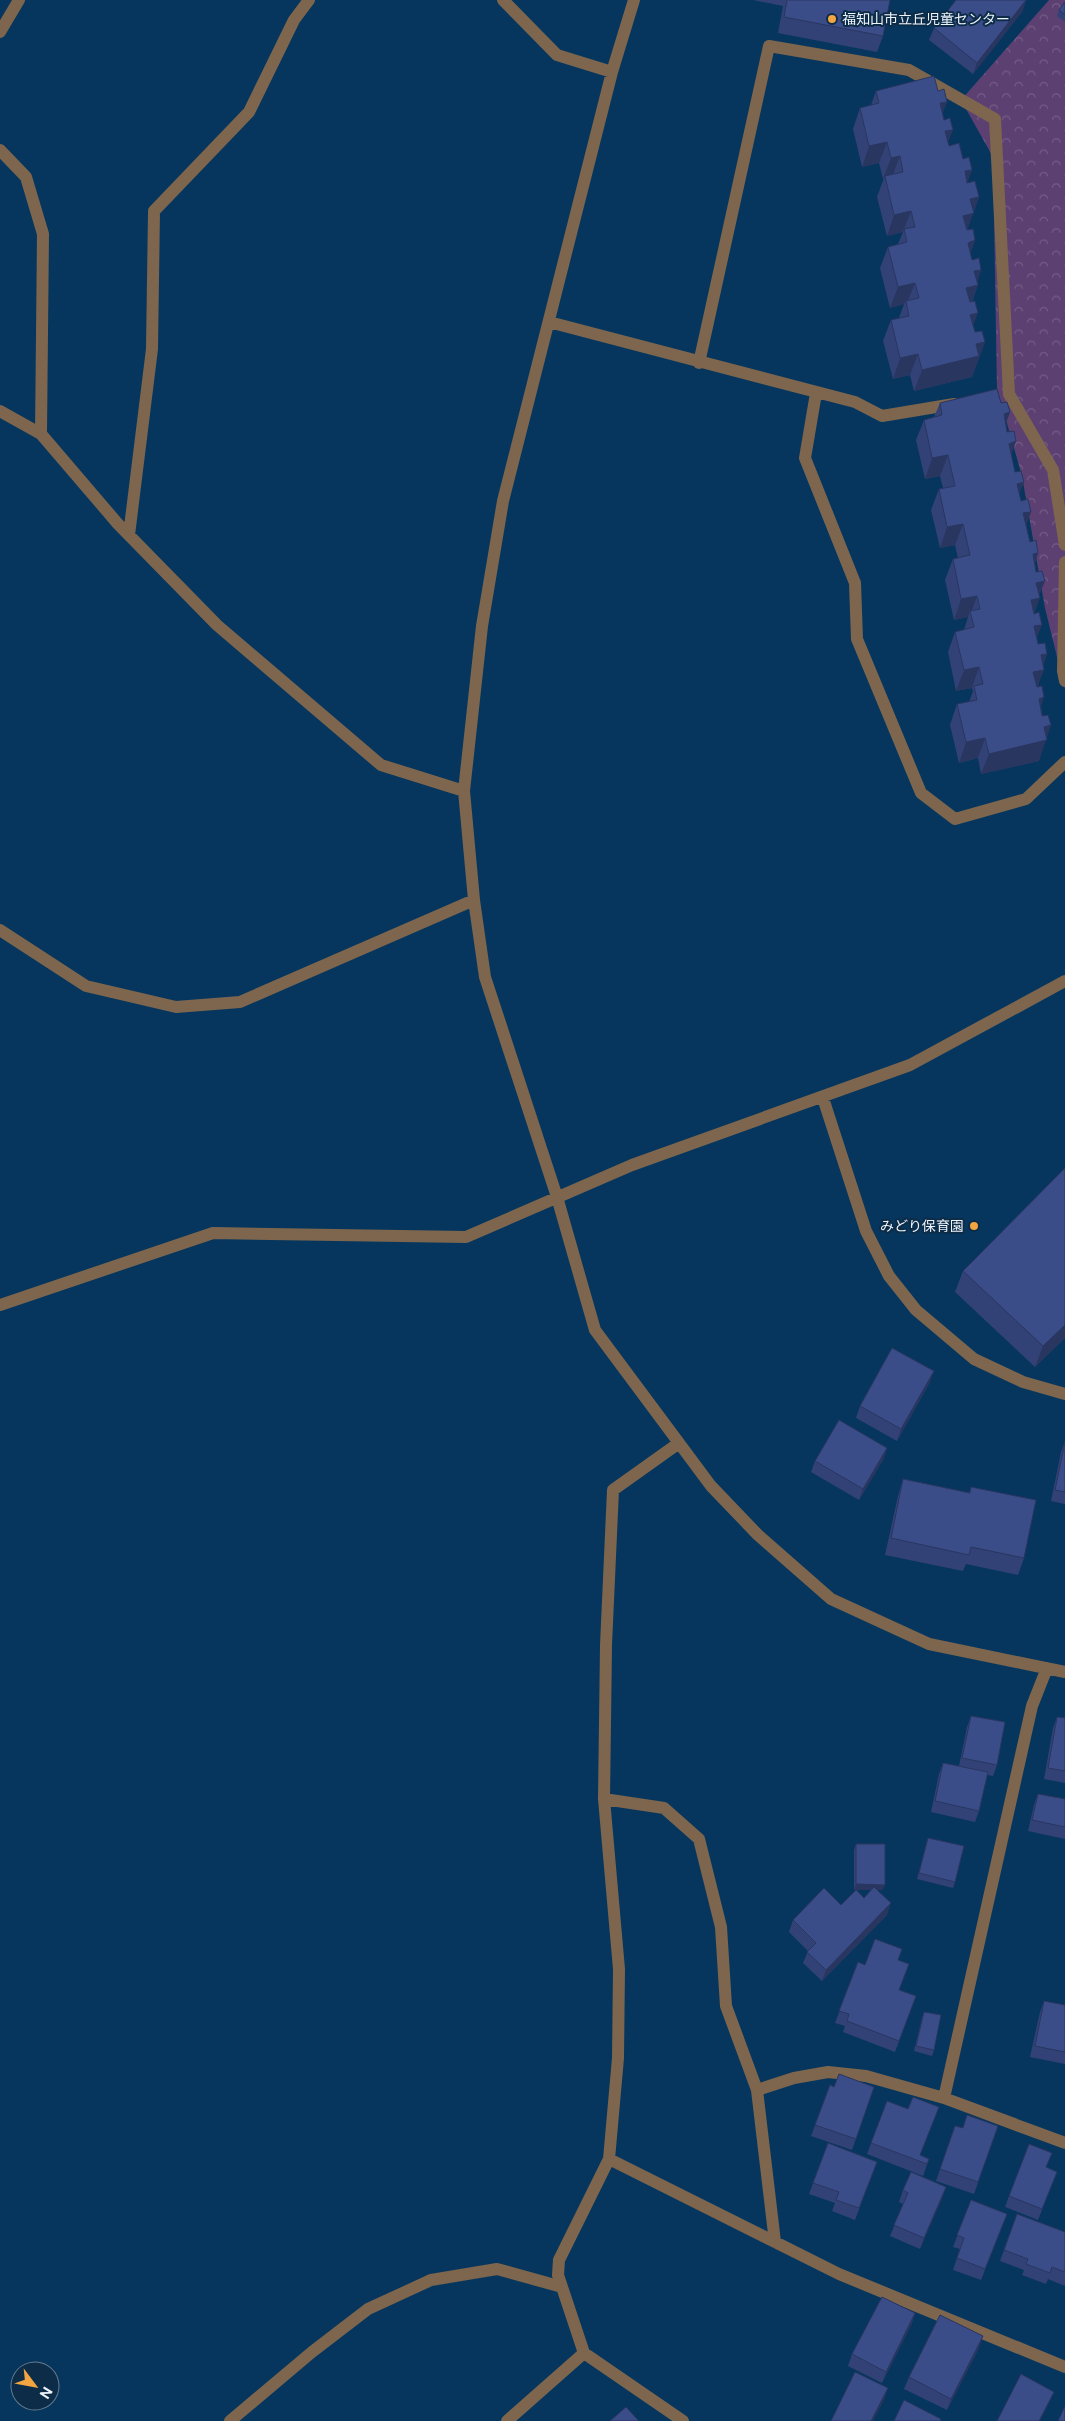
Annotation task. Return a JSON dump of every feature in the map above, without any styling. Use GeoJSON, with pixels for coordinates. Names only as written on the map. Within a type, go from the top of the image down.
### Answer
{"type":"FeatureCollection","features":[{"type":"Feature","properties":{"kind":"street"},"geometry":{"type":"LineString","coordinates":[[0,32],[19,0]]}},
{"type":"Feature","properties":{"kind":"street"},"geometry":{"type":"LineString","coordinates":[[129,535],[152,349],[154,211],[249,112],[294,20],[309,0]]}},
{"type":"Feature","properties":{"kind":"street"},"geometry":{"type":"LineString","coordinates":[[504,0],[557,55],[612,72]]}},
{"type":"Feature","properties":{"kind":"street"},"geometry":{"type":"LineString","coordinates":[[634,0],[612,72],[503,501],[482,626],[464,790],[474,900],[485,977],[557,1197],[595,1330],[712,1486],[758,1535],[831,1599],[929,1644],[1065,1672]]}},
{"type":"Feature","properties":{"kind":"street"},"geometry":{"type":"LineString","coordinates":[[699,363],[769,46],[909,70],[995,120],[1005,395],[1053,470],[1065,545]]}},
{"type":"Feature","properties":{"kind":"street"},"geometry":{"type":"LineString","coordinates":[[0,150],[26,177],[43,234],[41,434]]}},
{"type":"Feature","properties":{"kind":"street"},"geometry":{"type":"LineString","coordinates":[[549,322],[699,363],[855,402],[882,416],[970,401]]}},
{"type":"Feature","properties":{"kind":"street"},"geometry":{"type":"LineString","coordinates":[[816,393],[805,458],[855,584],[857,639],[921,793],[955,819],[1026,799],[1065,762]]}},
{"type":"Feature","properties":{"kind":"street"},"geometry":{"type":"LineString","coordinates":[[0,411],[41,434],[129,535],[217,625],[381,764],[464,790]]}},
{"type":"Feature","properties":{"kind":"street"},"geometry":{"type":"LineString","coordinates":[[1065,562],[1063,671],[1065,681]]}},
{"type":"Feature","properties":{"kind":"street"},"geometry":{"type":"LineString","coordinates":[[0,930],[86,986],[176,1006],[212,1004],[240,1002],[474,900]]}},
{"type":"Feature","properties":{"kind":"street"},"geometry":{"type":"LineString","coordinates":[[0,1305],[213,1233],[466,1237],[632,1166],[910,1065],[1065,981]]}},
{"type":"Feature","properties":{"kind":"street"},"geometry":{"type":"LineString","coordinates":[[823,1098],[866,1231],[889,1276],[916,1310],[974,1359],[1023,1382],[1065,1394]]}},
{"type":"Feature","properties":{"kind":"street"},"geometry":{"type":"LineString","coordinates":[[680,1444],[613,1490],[606,1645],[604,1798],[618,1969],[618,2058],[608,2159],[559,2260],[558,2274],[584,2353],[683,2421]]}},
{"type":"Feature","properties":{"kind":"street"},"geometry":{"type":"LineString","coordinates":[[944,2098],[1032,1706],[1048,1668]]}},
{"type":"Feature","properties":{"kind":"street"},"geometry":{"type":"LineString","coordinates":[[604,1798],[664,1808],[699,1840],[721,1927],[726,2006],[757,2090],[775,2242]]}},
{"type":"Feature","properties":{"kind":"street"},"geometry":{"type":"LineString","coordinates":[[757,2090],[794,2078],[828,2072],[866,2076],[944,2098],[1065,2143]]}},
{"type":"Feature","properties":{"kind":"street"},"geometry":{"type":"LineString","coordinates":[[608,2159],[839,2274],[1065,2366]]}},
{"type":"Feature","properties":{"kind":"street"},"geometry":{"type":"LineString","coordinates":[[230,2421],[312,2352],[368,2309],[431,2280],[497,2269],[562,2287]]}},
{"type":"Feature","properties":{"kind":"street"},"geometry":{"type":"LineString","coordinates":[[507,2421],[584,2353]]}},
{"type":"Feature","properties":{"kind":"green space"},"geometry":{"type":"Polygon","coordinates":[[[1049,0],[1065,0],[1065,689],[1045,608],[1022,476],[997,388],[993,157],[961,100],[1049,0]]]}},
{"type":"Feature","properties":{"kind":"building"},"geometry":{"type":"Polygon","coordinates":[[[787,0],[890,0],[883,36],[784,17],[787,0]]]}},
{"type":"Feature","properties":{"kind":"building"},"geometry":{"type":"Polygon","coordinates":[[[956,0],[1026,0],[977,63],[934,28],[956,0]]]}},
{"type":"Feature","properties":{"kind":"building"},"geometry":{"type":"Polygon","coordinates":[[[1065,2],[1065,15],[1059,10],[1065,2]]]}},
{"type":"Feature","properties":{"kind":"building"},"geometry":{"type":"Polygon","coordinates":[[[934,76],[938,91],[944,89],[947,102],[940,103],[944,120],[950,118],[953,130],[945,131],[949,146],[959,143],[963,159],[969,157],[972,170],[965,171],[967,183],[975,181],[979,197],[970,199],[974,213],[963,216],[967,230],[973,229],[975,240],[968,243],[972,260],[979,258],[981,270],[974,271],[978,285],[966,288],[970,302],[975,301],[978,313],[970,315],[975,332],[982,331],[985,342],[976,344],[979,356],[922,370],[918,354],[900,358],[891,320],[909,316],[906,301],[919,298],[915,283],[898,287],[888,247],[907,242],[904,229],[915,227],[911,211],[894,215],[885,176],[903,172],[900,156],[891,158],[887,142],[869,146],[860,108],[879,103],[876,91],[934,76]]]}},
{"type":"Feature","properties":{"kind":"building"},"geometry":{"type":"Polygon","coordinates":[[[997,389],[1001,403],[1007,402],[1010,412],[1004,414],[1007,432],[1014,431],[1016,441],[1009,444],[1015,472],[1021,471],[1024,482],[1017,484],[1021,501],[1028,499],[1031,512],[1023,513],[1030,542],[1036,540],[1038,553],[1033,554],[1036,572],[1042,571],[1045,581],[1036,583],[1040,598],[1031,600],[1034,614],[1039,612],[1042,625],[1034,626],[1038,644],[1045,643],[1047,654],[1041,655],[1044,670],[1033,672],[1037,687],[1042,686],[1044,697],[1039,699],[1042,716],[1048,715],[1051,725],[1044,727],[1047,740],[989,754],[985,738],[966,742],[957,704],[977,700],[974,686],[983,684],[979,667],[964,670],[955,632],[974,627],[970,611],[980,609],[977,596],[961,599],[953,559],[970,555],[963,524],[947,527],[939,489],[955,486],[948,455],[932,458],[924,420],[942,415],[940,403],[997,389]]]}},
{"type":"Feature","properties":{"kind":"building"},"geometry":{"type":"Polygon","coordinates":[[[1065,1168],[1065,1325],[1043,1346],[963,1271],[1065,1168]]]}},
{"type":"Feature","properties":{"kind":"building"},"geometry":{"type":"Polygon","coordinates":[[[892,1348],[934,1371],[901,1429],[860,1406],[892,1348]]]}},
{"type":"Feature","properties":{"kind":"building"},"geometry":{"type":"Polygon","coordinates":[[[839,1420],[887,1448],[863,1489],[815,1461],[839,1420]]]}},
{"type":"Feature","properties":{"kind":"building"},"geometry":{"type":"Polygon","coordinates":[[[1065,1442],[1065,1492],[1055,1490],[1065,1442]]]}},
{"type":"Feature","properties":{"kind":"building"},"geometry":{"type":"Polygon","coordinates":[[[903,1479],[970,1493],[971,1487],[1036,1500],[1024,1558],[971,1547],[969,1555],[891,1538],[903,1479]]]}},
{"type":"Feature","properties":{"kind":"building"},"geometry":{"type":"Polygon","coordinates":[[[971,1716],[1005,1722],[997,1765],[962,1758],[971,1716]]]}},
{"type":"Feature","properties":{"kind":"building"},"geometry":{"type":"Polygon","coordinates":[[[1057,1717],[1065,1718],[1065,1771],[1048,1768],[1057,1717]]]}},
{"type":"Feature","properties":{"kind":"building"},"geometry":{"type":"Polygon","coordinates":[[[943,1763],[988,1772],[979,1811],[935,1801],[943,1763]]]}},
{"type":"Feature","properties":{"kind":"building"},"geometry":{"type":"Polygon","coordinates":[[[1038,1794],[1065,1799],[1065,1827],[1032,1820],[1038,1794]]]}},
{"type":"Feature","properties":{"kind":"building"},"geometry":{"type":"Polygon","coordinates":[[[928,1838],[964,1846],[955,1882],[919,1873],[928,1838]]]}},
{"type":"Feature","properties":{"kind":"building"},"geometry":{"type":"Polygon","coordinates":[[[856,1844],[885,1844],[885,1885],[856,1884],[856,1844]]]}},
{"type":"Feature","properties":{"kind":"building"},"geometry":{"type":"Polygon","coordinates":[[[874,1887],[891,1903],[826,1970],[807,1952],[816,1943],[793,1920],[824,1888],[841,1905],[856,1890],[864,1898],[874,1887]]]}},
{"type":"Feature","properties":{"kind":"building"},"geometry":{"type":"Polygon","coordinates":[[[875,1939],[902,1949],[898,1960],[909,1964],[899,1990],[916,1996],[899,2041],[847,2021],[849,2014],[839,2011],[858,1962],[865,1965],[875,1939]]]}},
{"type":"Feature","properties":{"kind":"building"},"geometry":{"type":"Polygon","coordinates":[[[1044,2001],[1065,2005],[1065,2052],[1035,2046],[1044,2001]]]}},
{"type":"Feature","properties":{"kind":"building"},"geometry":{"type":"Polygon","coordinates":[[[924,2012],[941,2015],[934,2050],[916,2046],[924,2012]]]}},
{"type":"Feature","properties":{"kind":"building"},"geometry":{"type":"Polygon","coordinates":[[[839,2074],[874,2087],[856,2139],[815,2125],[830,2085],[834,2087],[839,2074]]]}},
{"type":"Feature","properties":{"kind":"building"},"geometry":{"type":"Polygon","coordinates":[[[913,2097],[939,2107],[920,2155],[929,2159],[927,2164],[871,2143],[887,2101],[908,2109],[913,2097]]]}},
{"type":"Feature","properties":{"kind":"building"},"geometry":{"type":"Polygon","coordinates":[[[967,2115],[998,2126],[978,2182],[940,2169],[955,2126],[963,2128],[967,2115]]]}},
{"type":"Feature","properties":{"kind":"building"},"geometry":{"type":"Polygon","coordinates":[[[828,2143],[877,2162],[859,2208],[836,2200],[839,2192],[813,2183],[828,2143]]]}},
{"type":"Feature","properties":{"kind":"building"},"geometry":{"type":"Polygon","coordinates":[[[1029,2144],[1052,2153],[1046,2167],[1057,2172],[1042,2209],[1009,2196],[1029,2144]]]}},
{"type":"Feature","properties":{"kind":"building"},"geometry":{"type":"Polygon","coordinates":[[[911,2172],[946,2187],[924,2238],[894,2225],[908,2193],[903,2190],[911,2172]]]}},
{"type":"Feature","properties":{"kind":"building"},"geometry":{"type":"Polygon","coordinates":[[[971,2200],[1007,2214],[985,2269],[957,2258],[964,2238],[957,2235],[971,2200]]]}},
{"type":"Feature","properties":{"kind":"building"},"geometry":{"type":"Polygon","coordinates":[[[1017,2214],[1065,2232],[1065,2272],[1052,2267],[1050,2273],[1026,2264],[1028,2259],[1004,2250],[1017,2214]]]}},
{"type":"Feature","properties":{"kind":"building"},"geometry":{"type":"Polygon","coordinates":[[[882,2297],[915,2313],[886,2372],[852,2354],[882,2297]]]}},
{"type":"Feature","properties":{"kind":"building"},"geometry":{"type":"Polygon","coordinates":[[[940,2315],[983,2336],[951,2399],[909,2377],[940,2315]]]}},
{"type":"Feature","properties":{"kind":"building"},"geometry":{"type":"Polygon","coordinates":[[[855,2372],[888,2388],[871,2421],[831,2421],[855,2372]]]}},
{"type":"Feature","properties":{"kind":"building"},"geometry":{"type":"Polygon","coordinates":[[[1021,2374],[1054,2392],[1039,2421],[997,2421],[1021,2374]]]}},
{"type":"Feature","properties":{"kind":"building"},"geometry":{"type":"Polygon","coordinates":[[[904,2400],[941,2419],[940,2421],[894,2421],[904,2400]]]}},
{"type":"Feature","properties":{"kind":"building"},"geometry":{"type":"Polygon","coordinates":[[[1065,2406],[1065,2421],[1058,2421],[1065,2406]]]}},
{"type":"Feature","properties":{"kind":"building"},"geometry":{"type":"Polygon","coordinates":[[[626,2407],[639,2421],[610,2421],[626,2407]]]}},
{"type":"Feature","properties":{"kind":"place","name":"福知山市立丘児童センター"},"geometry":{"type":"Point","coordinates":[832,19]}},
{"type":"Feature","properties":{"kind":"place","name":"みどり保育園"},"geometry":{"type":"Point","coordinates":[974,1226]}}]}
